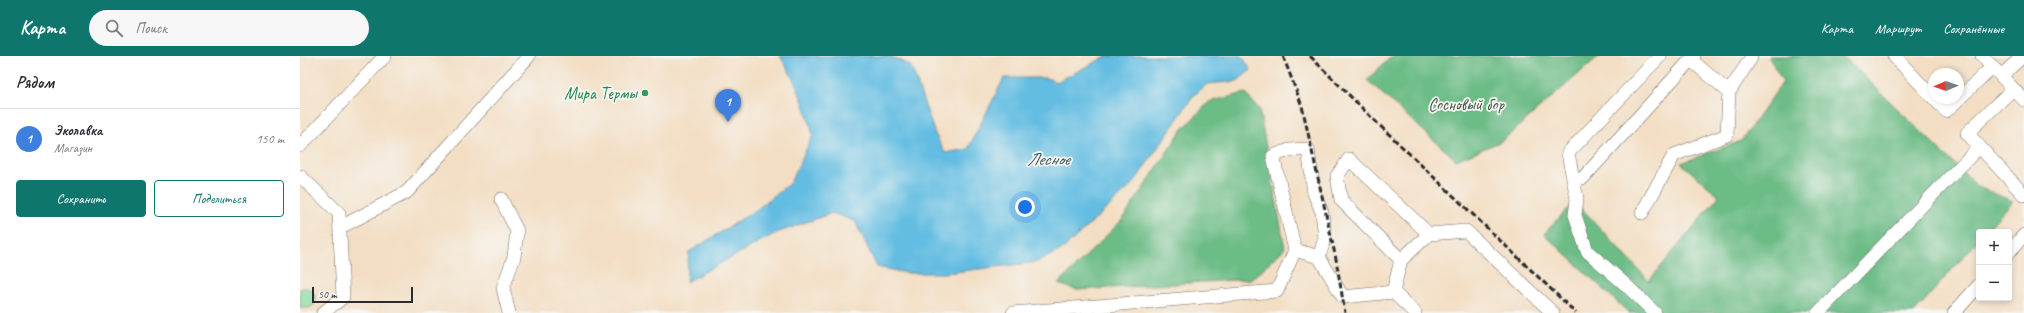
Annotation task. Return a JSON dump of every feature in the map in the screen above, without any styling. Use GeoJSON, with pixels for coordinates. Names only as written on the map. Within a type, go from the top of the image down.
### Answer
{"type":"FeatureCollection","features":[{"type":"Feature","properties":{"kind":"street"},"geometry":{"type":"LineString","coordinates":[[300,146],[385,56]]}},
{"type":"Feature","properties":{"kind":"street"},"geometry":{"type":"LineString","coordinates":[[341,227],[407,192],[529,56]]}},
{"type":"Feature","properties":{"kind":"street"},"geometry":{"type":"LineString","coordinates":[[1655,313],[1587,251],[1575,215],[1577,199],[1568,153],[1660,56]]}},
{"type":"Feature","properties":{"kind":"street"},"geometry":{"type":"LineString","coordinates":[[1894,56],[1946,111],[1996,71],[2023,56]]}},
{"type":"Feature","properties":{"kind":"street"},"geometry":{"type":"LineString","coordinates":[[1982,56],[2024,100]]}},
{"type":"Feature","properties":{"kind":"street"},"geometry":{"type":"LineString","coordinates":[[1583,178],[1693,58],[1729,92]]}},
{"type":"Feature","properties":{"kind":"street"},"geometry":{"type":"LineString","coordinates":[[1642,213],[1674,156],[1727,135],[1729,92],[1751,58]]}},
{"type":"Feature","properties":{"kind":"street"},"geometry":{"type":"LineString","coordinates":[[2013,89],[1967,133],[2024,195]]}},
{"type":"Feature","properties":{"kind":"street"},"geometry":{"type":"LineString","coordinates":[[1818,313],[1979,147]]}},
{"type":"Feature","properties":{"kind":"street"},"geometry":{"type":"LineString","coordinates":[[1013,313],[1277,291],[1295,250],[1273,156],[1289,150],[1308,149],[1314,193],[1323,218],[1325,238],[1319,257]]}},
{"type":"Feature","properties":{"kind":"street"},"geometry":{"type":"LineString","coordinates":[[1401,260],[1341,200],[1337,176],[1349,159],[1429,234]]}},
{"type":"Feature","properties":{"kind":"street"},"geometry":{"type":"LineString","coordinates":[[300,176],[339,213],[341,227],[343,297],[323,313]]}},
{"type":"Feature","properties":{"kind":"street"},"geometry":{"type":"LineString","coordinates":[[501,199],[517,231],[514,256],[503,288],[509,313]]}},
{"type":"Feature","properties":{"kind":"street"},"geometry":{"type":"LineString","coordinates":[[1393,292],[1401,260],[1429,234],[1466,231],[1553,313]]}},
{"type":"Feature","properties":{"kind":"street"},"geometry":{"type":"LineString","coordinates":[[2012,249],[2024,235]]}},
{"type":"Feature","properties":{"kind":"street"},"geometry":{"type":"LineString","coordinates":[[1295,250],[1319,257],[1343,297],[1393,292],[1415,313]]}},
{"type":"Feature","properties":{"kind":"street"},"geometry":{"type":"LineString","coordinates":[[1954,313],[1976,288]]}},
{"type":"Feature","properties":{"kind":"green space","name":"Сосновый бор"},"geometry":{"type":"Polygon","coordinates":[[[1392,56],[1599,56],[1502,141],[1456,160],[1367,80],[1392,56]]]}},
{"type":"Feature","properties":{"kind":"green space"},"geometry":{"type":"Polygon","coordinates":[[[1768,56],[1843,56],[1978,187],[2013,201],[1988,229],[1976,229],[1976,242],[1914,313],[1629,313],[1544,234],[1575,201],[1649,281],[1719,196],[1681,163],[1741,141],[1783,82],[1768,56]]]}},
{"type":"Feature","properties":{"kind":"green space"},"geometry":{"type":"Polygon","coordinates":[[[1245,93],[1259,109],[1285,248],[1252,279],[1077,290],[1058,284],[1123,219],[1181,131],[1209,102],[1245,93]]]}},
{"type":"Feature","properties":{"kind":"green space"},"geometry":{"type":"Polygon","coordinates":[[[300,289],[311,289],[315,295],[315,304],[309,308],[300,308],[300,289]]]}},
{"type":"Feature","properties":{"kind":"water","name":"Лесное"},"geometry":{"type":"Polygon","coordinates":[[[780,56],[890,56],[911,66],[935,134],[945,153],[968,149],[1004,78],[1046,78],[1057,82],[1107,56],[1242,56],[1251,70],[1237,81],[1207,84],[1193,96],[1133,184],[1063,249],[1037,262],[946,273],[907,273],[877,267],[855,221],[832,213],[776,233],[686,282],[689,252],[756,210],[790,183],[813,135],[800,94],[780,56]]]}},
{"type":"Feature","properties":{"kind":"railway"},"geometry":{"type":"LineString","coordinates":[[1283,56],[1302,106],[1336,259],[1345,313]]}},
{"type":"Feature","properties":{"kind":"railway"},"geometry":{"type":"LineString","coordinates":[[1310,56],[1373,119],[1576,313]]}},
{"type":"Feature","properties":{"kind":"place","name":"Мира Термы"},"geometry":{"type":"Point","coordinates":[645,93]}},
{"type":"Feature","properties":{"kind":"place","name":"Эколавка"},"geometry":{"type":"Point","coordinates":[728,122]}}]}
